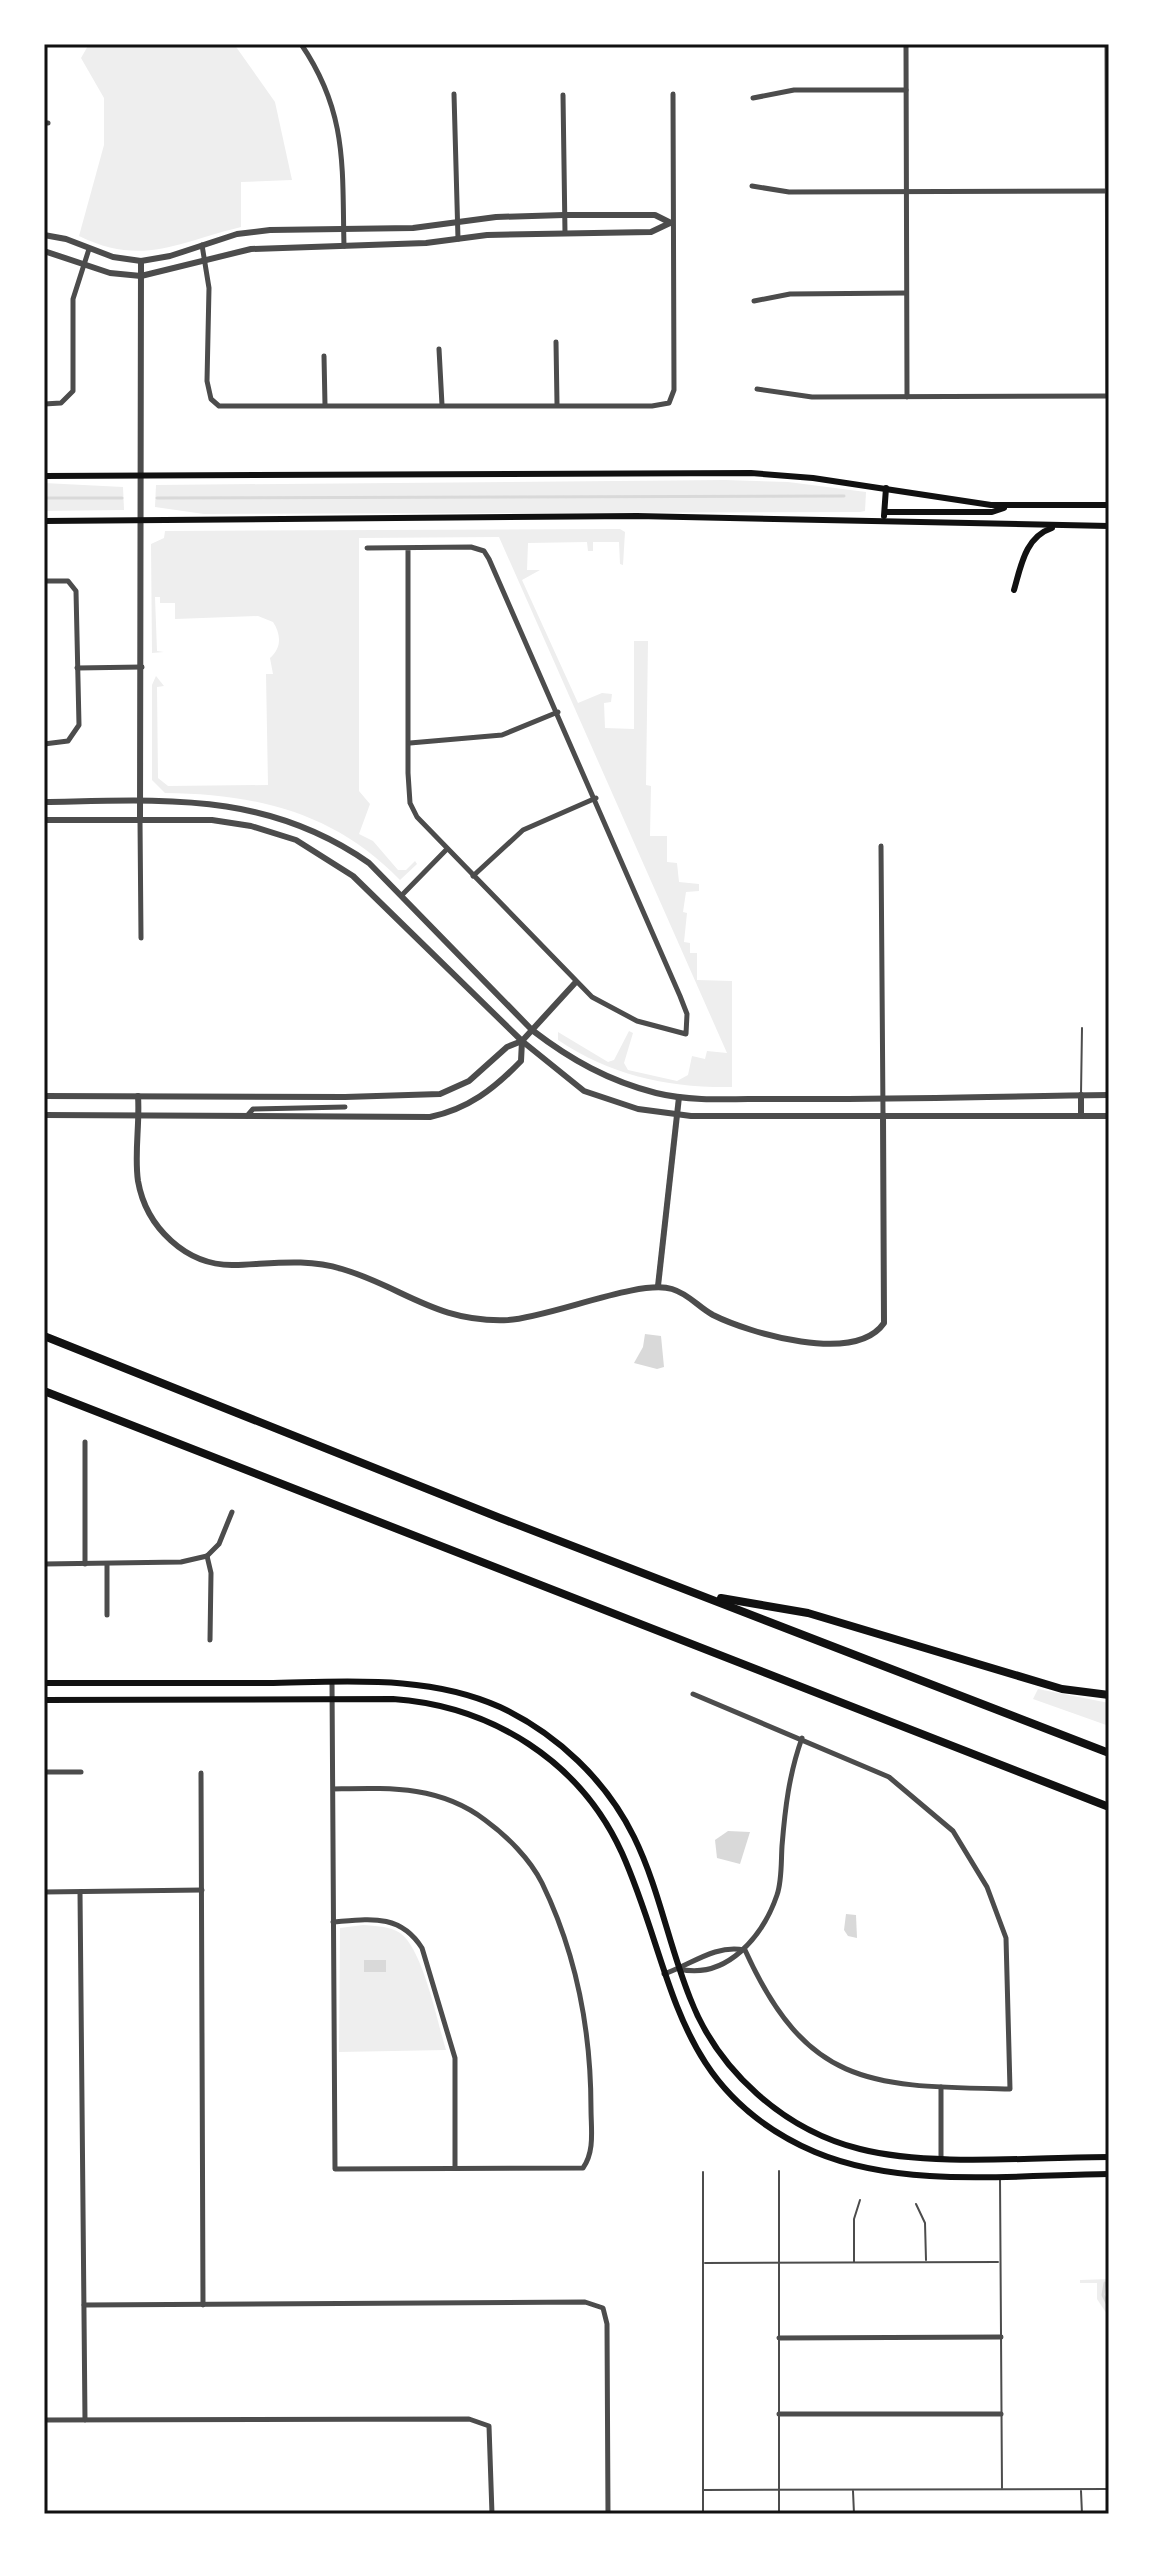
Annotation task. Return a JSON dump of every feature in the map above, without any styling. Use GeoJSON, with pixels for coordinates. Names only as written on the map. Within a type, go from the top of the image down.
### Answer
{"type":"FeatureCollection","features":[{"type":"Feature","properties":{"kind":"highway"},"geometry":{"type":"LineString","coordinates":[[44,1336],[1109,1753]]}},
{"type":"Feature","properties":{"kind":"highway"},"geometry":{"type":"LineString","coordinates":[[44,1391],[1109,1807]]}},
{"type":"Feature","properties":{"kind":"highway"},"geometry":{"type":"LineString","coordinates":[[700,1595],[808,1613],[1062,1689],[1109,1695]]}},
{"type":"Feature","properties":{"kind":"main road"},"geometry":{"type":"LineString","coordinates":[[44,476],[751,473],[1010,506],[1109,505]]}},
{"type":"Feature","properties":{"kind":"main road"},"geometry":{"type":"LineString","coordinates":[[884,523],[886,488]]}},
{"type":"Feature","properties":{"kind":"main road"},"geometry":{"type":"LineString","coordinates":[[885,512],[992,512],[1010,506]]}},
{"type":"Feature","properties":{"kind":"main road"},"geometry":{"type":"LineString","coordinates":[[44,521],[651,516],[1109,526]]}},
{"type":"Feature","properties":{"kind":"main road"},"geometry":{"type":"LineString","coordinates":[[1014,590],[1023,557],[1035,538],[1058,526]]}},
{"type":"Feature","properties":{"kind":"main road"},"geometry":{"type":"LineString","coordinates":[[44,1683],[332,1682],[426,1685],[464,1693],[501,1708],[538,1729],[570,1754],[619,1811],[645,1864],[694,2008],[720,2053],[741,2078],[776,2109],[811,2130],[851,2147],[896,2156],[1109,2157]]}},
{"type":"Feature","properties":{"kind":"main road"},"geometry":{"type":"LineString","coordinates":[[44,1700],[333,1699],[423,1702],[487,1720],[525,1740],[561,1768],[603,1819],[627,1866],[663,1974],[687,2033],[708,2067],[745,2106],[786,2136],[824,2155],[874,2170],[1000,2175],[1109,2174]]}},
{"type":"Feature","properties":{"kind":"main road"},"geometry":{"type":"LineString","coordinates":[[603,1819],[619,1811]]}},
{"type":"Feature","properties":{"kind":"street"},"geometry":{"type":"LineString","coordinates":[[301,44],[325,83],[340,129],[345,166],[344,247]]}},
{"type":"Feature","properties":{"kind":"street"},"geometry":{"type":"LineString","coordinates":[[906,44],[907,397]]}},
{"type":"Feature","properties":{"kind":"street"},"geometry":{"type":"LineString","coordinates":[[757,389],[800,396],[1109,396],[1107,44]]}},
{"type":"Feature","properties":{"kind":"street"},"geometry":{"type":"LineString","coordinates":[[753,98],[794,90],[906,90]]}},
{"type":"Feature","properties":{"kind":"street"},"geometry":{"type":"LineString","coordinates":[[454,94],[458,239]]}},
{"type":"Feature","properties":{"kind":"street"},"geometry":{"type":"LineString","coordinates":[[202,245],[209,288],[207,381],[214,403],[223,408],[325,405],[652,406],[669,403],[674,390],[671,223],[673,94]]}},
{"type":"Feature","properties":{"kind":"street"},"geometry":{"type":"LineString","coordinates":[[563,95],[565,233]]}},
{"type":"Feature","properties":{"kind":"street"},"geometry":{"type":"LineString","coordinates":[[752,186],[789,192],[1108,191]]}},
{"type":"Feature","properties":{"kind":"street"},"geometry":{"type":"LineString","coordinates":[[44,235],[141,261],[237,234],[413,228],[564,215],[655,215],[671,223]]}},
{"type":"Feature","properties":{"kind":"street"},"geometry":{"type":"LineString","coordinates":[[44,251],[110,273],[141,276],[251,249],[344,247],[565,233],[651,232],[671,223]]}},
{"type":"Feature","properties":{"kind":"street"},"geometry":{"type":"LineString","coordinates":[[44,404],[61,403],[73,391],[73,299],[82,262],[89,249]]}},
{"type":"Feature","properties":{"kind":"street"},"geometry":{"type":"LineString","coordinates":[[141,261],[141,938]]}},
{"type":"Feature","properties":{"kind":"street"},"geometry":{"type":"LineString","coordinates":[[754,301],[790,294],[906,293]]}},
{"type":"Feature","properties":{"kind":"street"},"geometry":{"type":"LineString","coordinates":[[556,342],[557,404]]}},
{"type":"Feature","properties":{"kind":"street"},"geometry":{"type":"LineString","coordinates":[[439,349],[442,405]]}},
{"type":"Feature","properties":{"kind":"street"},"geometry":{"type":"LineString","coordinates":[[324,356],[325,405]]}},
{"type":"Feature","properties":{"kind":"street"},"geometry":{"type":"LineString","coordinates":[[367,548],[471,547],[484,551],[596,798],[683,1005],[686,1034],[637,1021],[592,997],[575,983],[417,817],[410,803],[408,549]]}},
{"type":"Feature","properties":{"kind":"street"},"geometry":{"type":"LineString","coordinates":[[44,581],[62,580],[72,585],[77,598],[79,725],[72,738],[60,744],[44,744]]}},
{"type":"Feature","properties":{"kind":"street"},"geometry":{"type":"LineString","coordinates":[[77,668],[143,667]]}},
{"type":"Feature","properties":{"kind":"street"},"geometry":{"type":"LineString","coordinates":[[410,743],[502,735],[558,712]]}},
{"type":"Feature","properties":{"kind":"street"},"geometry":{"type":"LineString","coordinates":[[473,876],[523,830],[596,798]]}},
{"type":"Feature","properties":{"kind":"street"},"geometry":{"type":"LineString","coordinates":[[44,802],[143,801],[258,810],[305,826],[343,845],[403,894],[532,1030],[572,1059],[607,1078],[679,1097],[1109,1095]]}},
{"type":"Feature","properties":{"kind":"street"},"geometry":{"type":"LineString","coordinates":[[44,820],[212,820],[251,826],[296,840],[353,876],[522,1041],[584,1091],[638,1109],[677,1115],[1109,1116]]}},
{"type":"Feature","properties":{"kind":"street"},"geometry":{"type":"LineString","coordinates":[[138,1096],[138,1179],[145,1205],[172,1242],[203,1260],[227,1265],[294,1261],[332,1266],[372,1280],[427,1307],[471,1318],[539,1316],[658,1286],[683,1293],[712,1314],[783,1340],[832,1342],[865,1336],[881,1329],[886,1317],[881,846]]}},
{"type":"Feature","properties":{"kind":"street"},"geometry":{"type":"LineString","coordinates":[[403,894],[447,849]]}},
{"type":"Feature","properties":{"kind":"street"},"geometry":{"type":"LineString","coordinates":[[44,1096],[345,1097],[425,1096],[449,1091],[475,1077],[507,1047],[522,1041],[575,983]]}},
{"type":"Feature","properties":{"kind":"street"},"geometry":{"type":"LineString","coordinates":[[44,1115],[430,1117],[462,1107],[490,1091],[521,1061],[522,1041]]}},
{"type":"Feature","properties":{"kind":"street"},"geometry":{"type":"LineString","coordinates":[[1081,1095],[1081,1116]]}},
{"type":"Feature","properties":{"kind":"street"},"geometry":{"type":"LineString","coordinates":[[345,1097],[345,1117]]}},
{"type":"Feature","properties":{"kind":"street"},"geometry":{"type":"LineString","coordinates":[[658,1286],[679,1097]]}},
{"type":"Feature","properties":{"kind":"street"},"geometry":{"type":"LineString","coordinates":[[247,1117],[253,1109],[345,1107]]}},
{"type":"Feature","properties":{"kind":"street"},"geometry":{"type":"LineString","coordinates":[[85,1442],[85,1564]]}},
{"type":"Feature","properties":{"kind":"street"},"geometry":{"type":"LineString","coordinates":[[44,1564],[181,1562],[207,1556],[219,1544],[232,1512]]}},
{"type":"Feature","properties":{"kind":"street"},"geometry":{"type":"LineString","coordinates":[[207,1556],[211,1573],[210,1640]]}},
{"type":"Feature","properties":{"kind":"street"},"geometry":{"type":"LineString","coordinates":[[107,1563],[107,1615]]}},
{"type":"Feature","properties":{"kind":"street"},"geometry":{"type":"LineString","coordinates":[[332,1682],[335,2169],[583,2168],[590,2157],[591,2059],[586,2019],[558,1922],[541,1880],[513,1844],[484,1818],[460,1805],[411,1788],[333,1789]]}},
{"type":"Feature","properties":{"kind":"street"},"geometry":{"type":"LineString","coordinates":[[693,1694],[889,1777],[953,1831],[987,1887],[1006,1938],[1010,2089],[941,2087],[868,2079],[820,2054],[781,2018],[766,1997],[745,1950]]}},
{"type":"Feature","properties":{"kind":"street"},"geometry":{"type":"LineString","coordinates":[[679,1969],[692,1972],[734,1959],[745,1950],[766,1920],[778,1892],[789,1775],[802,1738]]}},
{"type":"Feature","properties":{"kind":"street"},"geometry":{"type":"LineString","coordinates":[[44,1772],[81,1772]]}},
{"type":"Feature","properties":{"kind":"street"},"geometry":{"type":"LineString","coordinates":[[201,1773],[203,2305]]}},
{"type":"Feature","properties":{"kind":"street"},"geometry":{"type":"LineString","coordinates":[[44,1892],[202,1890]]}},
{"type":"Feature","properties":{"kind":"street"},"geometry":{"type":"LineString","coordinates":[[80,1892],[85,2420]]}},
{"type":"Feature","properties":{"kind":"street"},"geometry":{"type":"LineString","coordinates":[[333,1922],[390,1920],[414,1934],[422,1948],[455,2058],[455,2168]]}},
{"type":"Feature","properties":{"kind":"street"},"geometry":{"type":"LineString","coordinates":[[663,1974],[679,1969],[690,1961],[733,1948],[745,1950]]}},
{"type":"Feature","properties":{"kind":"street"},"geometry":{"type":"LineString","coordinates":[[941,2087],[941,2157]]}},
{"type":"Feature","properties":{"kind":"street"},"geometry":{"type":"LineString","coordinates":[[84,2305],[585,2302],[603,2308],[607,2324],[608,2514]]}},
{"type":"Feature","properties":{"kind":"street"},"geometry":{"type":"LineString","coordinates":[[779,2338],[1001,2337]]}},
{"type":"Feature","properties":{"kind":"street"},"geometry":{"type":"LineString","coordinates":[[779,2414],[1001,2414]]}},
{"type":"Feature","properties":{"kind":"street"},"geometry":{"type":"LineString","coordinates":[[44,2420],[469,2419],[489,2426],[492,2514]]}},
{"type":"Feature","properties":{"kind":"lane"},"geometry":{"type":"LineString","coordinates":[[1081,1095],[1082,1028]]}},
{"type":"Feature","properties":{"kind":"lane"},"geometry":{"type":"LineString","coordinates":[[779,2171],[779,2514]]}},
{"type":"Feature","properties":{"kind":"lane"},"geometry":{"type":"LineString","coordinates":[[703,2172],[703,2514]]}},
{"type":"Feature","properties":{"kind":"lane"},"geometry":{"type":"LineString","coordinates":[[1000,2175],[1002,2489]]}},
{"type":"Feature","properties":{"kind":"lane"},"geometry":{"type":"LineString","coordinates":[[854,2263],[854,2219],[860,2200]]}},
{"type":"Feature","properties":{"kind":"lane"},"geometry":{"type":"LineString","coordinates":[[916,2204],[925,2223],[926,2262]]}},
{"type":"Feature","properties":{"kind":"lane"},"geometry":{"type":"LineString","coordinates":[[703,2263],[1001,2262]]}},
{"type":"Feature","properties":{"kind":"lane"},"geometry":{"type":"LineString","coordinates":[[1081,2489],[1082,2514]]}},
{"type":"Feature","properties":{"kind":"lane"},"geometry":{"type":"LineString","coordinates":[[703,2490],[1109,2489]]}},
{"type":"Feature","properties":{"kind":"lane"},"geometry":{"type":"LineString","coordinates":[[853,2490],[854,2514]]}},
{"type":"Feature","properties":{"kind":"shaded area"},"geometry":{"type":"Polygon","coordinates":[[[89,44],[234,44],[275,102],[292,180],[241,182],[241,227],[179,245],[142,251],[122,250],[79,236],[104,145],[104,98],[81,58],[89,44]]]}},
{"type":"Feature","properties":{"kind":"shaded area"},"geometry":{"type":"Polygon","coordinates":[[[788,482],[866,492],[865,511],[204,514],[155,507],[156,485],[788,482]]]}},
{"type":"Feature","properties":{"kind":"shaded area"},"geometry":{"type":"Polygon","coordinates":[[[44,483],[123,487],[124,510],[44,511],[44,483]]]}},
{"type":"Feature","properties":{"kind":"shaded area"},"geometry":{"type":"Polygon","coordinates":[[[620,529],[625,532],[623,565],[620,564],[619,542],[593,542],[593,551],[588,551],[587,542],[528,543],[527,570],[540,570],[522,580],[578,703],[602,693],[612,694],[611,702],[604,703],[605,728],[634,729],[634,641],[648,641],[646,785],[651,786],[650,836],[667,836],[667,862],[677,863],[679,882],[699,884],[699,891],[686,892],[683,912],[687,913],[684,942],[690,943],[690,953],[697,953],[697,980],[732,981],[732,1087],[685,1085],[641,1077],[599,1063],[558,1040],[558,1032],[608,1062],[614,1060],[629,1031],[633,1033],[624,1063],[628,1070],[677,1081],[688,1075],[692,1056],[705,1059],[707,1051],[727,1053],[499,537],[359,538],[359,791],[370,804],[359,834],[373,841],[398,870],[406,870],[415,861],[417,864],[400,880],[348,838],[292,811],[231,797],[165,793],[152,780],[152,685],[156,676],[164,686],[157,687],[158,778],[168,786],[268,785],[266,674],[273,674],[270,658],[277,650],[279,641],[273,622],[258,616],[175,619],[175,603],[160,603],[160,597],[155,597],[157,651],[164,652],[152,653],[151,544],[164,538],[165,531],[620,529]]]}},
{"type":"Feature","properties":{"kind":"shaded area"},"geometry":{"type":"Polygon","coordinates":[[[645,1334],[661,1336],[664,1367],[657,1369],[634,1363],[643,1347],[645,1334]]]}},
{"type":"Feature","properties":{"kind":"shaded area"},"geometry":{"type":"Polygon","coordinates":[[[1038,1689],[1109,1703],[1109,1726],[1033,1699],[1038,1689]]]}},
{"type":"Feature","properties":{"kind":"shaded area"},"geometry":{"type":"Polygon","coordinates":[[[728,1831],[750,1832],[740,1864],[717,1858],[715,1840],[728,1831]]]}},
{"type":"Feature","properties":{"kind":"shaded area"},"geometry":{"type":"Polygon","coordinates":[[[846,1914],[856,1915],[857,1938],[848,1936],[844,1930],[846,1914]]]}},
{"type":"Feature","properties":{"kind":"shaded area"},"geometry":{"type":"Polygon","coordinates":[[[363,1925],[392,1929],[408,1941],[422,1969],[446,2050],[339,2052],[340,1928],[363,1925]]]}},
{"type":"Feature","properties":{"kind":"shaded area"},"geometry":{"type":"Polygon","coordinates":[[[364,1960],[386,1960],[386,1972],[364,1972],[364,1960]]]}},
{"type":"Feature","properties":{"kind":"shaded area"},"geometry":{"type":"Polygon","coordinates":[[[1109,2279],[1109,2317],[1097,2299],[1097,2283],[1080,2283],[1080,2280],[1109,2279]]]}},
{"type":"Feature","properties":{"kind":"waterway"},"geometry":{"type":"LineString","coordinates":[[157,498],[844,496]]}},
{"type":"Feature","properties":{"kind":"waterway"},"geometry":{"type":"LineString","coordinates":[[44,498],[122,498]]}},
{"type":"Feature","properties":{"kind":"waterway"},"geometry":{"type":"LineString","coordinates":[[1105,2283],[1103,2295],[1109,2307]]}}]}
